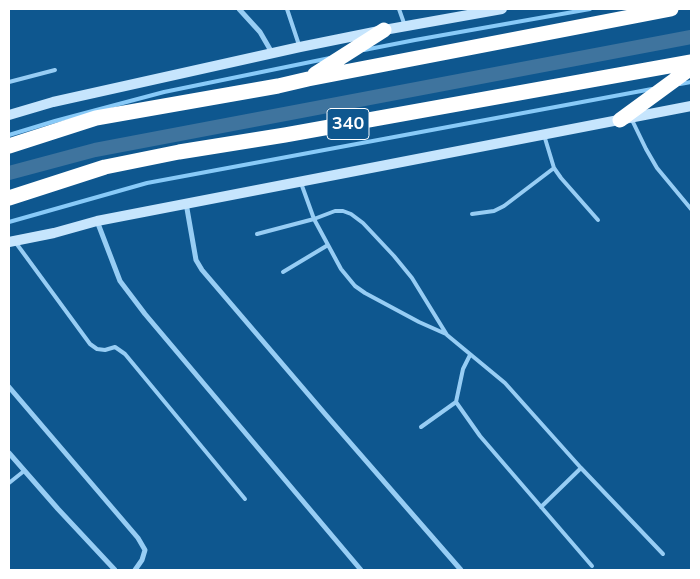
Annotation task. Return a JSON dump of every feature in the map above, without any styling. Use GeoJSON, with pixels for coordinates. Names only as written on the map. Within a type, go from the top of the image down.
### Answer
{"type":"FeatureCollection","features":[{"type":"Feature","properties":{"kind":"highway"},"geometry":{"type":"LineString","coordinates":[[9,146],[96,118],[278,86],[672,9]]}},
{"type":"Feature","properties":{"kind":"highway"},"geometry":{"type":"LineString","coordinates":[[308,79],[384,30]]}},
{"type":"Feature","properties":{"kind":"highway","name":"340"},"geometry":{"type":"LineString","coordinates":[[9,198],[105,167],[180,152],[691,62]]}},
{"type":"Feature","properties":{"kind":"highway"},"geometry":{"type":"LineString","coordinates":[[625,119],[691,68]]}},
{"type":"Feature","properties":{"kind":"main road"},"geometry":{"type":"LineString","coordinates":[[9,115],[53,102],[300,47],[468,12],[502,9]]}},
{"type":"Feature","properties":{"kind":"main road","name":"340"},"geometry":{"type":"LineString","coordinates":[[12,242],[97,221],[186,203],[691,106]]}},
{"type":"Feature","properties":{"kind":"street"},"geometry":{"type":"LineString","coordinates":[[239,9],[260,32],[271,51]]}},
{"type":"Feature","properties":{"kind":"street"},"geometry":{"type":"LineString","coordinates":[[186,203],[196,260],[202,270],[461,570]]}},
{"type":"Feature","properties":{"kind":"street"},"geometry":{"type":"LineString","coordinates":[[97,221],[120,282],[361,570]]}},
{"type":"Feature","properties":{"kind":"street"},"geometry":{"type":"LineString","coordinates":[[9,387],[138,538],[145,550],[142,560],[135,570]]}},
{"type":"Feature","properties":{"kind":"street"},"geometry":{"type":"LineString","coordinates":[[9,453],[115,570]]}},
{"type":"Feature","properties":{"kind":"lane"},"geometry":{"type":"LineString","coordinates":[[287,9],[300,47]]}},
{"type":"Feature","properties":{"kind":"lane"},"geometry":{"type":"LineString","coordinates":[[399,9],[405,26]]}},
{"type":"Feature","properties":{"kind":"lane"},"geometry":{"type":"LineString","coordinates":[[9,82],[55,70]]}},
{"type":"Feature","properties":{"kind":"lane"},"geometry":{"type":"LineString","coordinates":[[625,119],[657,168],[691,209]]}},
{"type":"Feature","properties":{"kind":"lane"},"geometry":{"type":"LineString","coordinates":[[543,134],[554,168],[598,220]]}},
{"type":"Feature","properties":{"kind":"lane"},"geometry":{"type":"LineString","coordinates":[[472,214],[494,211],[554,168]]}},
{"type":"Feature","properties":{"kind":"lane"},"geometry":{"type":"LineString","coordinates":[[300,181],[314,219],[341,269],[355,286],[365,294],[447,335],[505,383],[581,468],[663,554]]}},
{"type":"Feature","properties":{"kind":"lane"},"geometry":{"type":"LineString","coordinates":[[257,234],[314,219],[335,211],[351,214],[394,256],[412,278],[447,335]]}},
{"type":"Feature","properties":{"kind":"lane"},"geometry":{"type":"LineString","coordinates":[[12,242],[90,344],[97,349],[105,350],[115,347],[125,354],[245,499]]}},
{"type":"Feature","properties":{"kind":"lane"},"geometry":{"type":"LineString","coordinates":[[283,272],[328,245]]}},
{"type":"Feature","properties":{"kind":"lane"},"geometry":{"type":"LineString","coordinates":[[422,427],[456,402],[463,369],[470,354]]}},
{"type":"Feature","properties":{"kind":"lane"},"geometry":{"type":"LineString","coordinates":[[456,402],[480,436],[592,566]]}},
{"type":"Feature","properties":{"kind":"lane"},"geometry":{"type":"LineString","coordinates":[[541,507],[581,468]]}},
{"type":"Feature","properties":{"kind":"lane"},"geometry":{"type":"LineString","coordinates":[[9,484],[24,471]]}},
{"type":"Feature","properties":{"kind":"waterway"},"geometry":{"type":"LineString","coordinates":[[364,50],[590,9]]}},
{"type":"Feature","properties":{"kind":"waterway"},"geometry":{"type":"LineString","coordinates":[[9,173],[95,150],[691,37]]}},
{"type":"Feature","properties":{"kind":"waterway"},"geometry":{"type":"LineString","coordinates":[[9,135],[164,92],[330,58]]}},
{"type":"Feature","properties":{"kind":"waterway"},"geometry":{"type":"LineString","coordinates":[[680,84],[691,82]]}},
{"type":"Feature","properties":{"kind":"waterway"},"geometry":{"type":"LineString","coordinates":[[9,222],[147,183],[652,89]]}}]}
